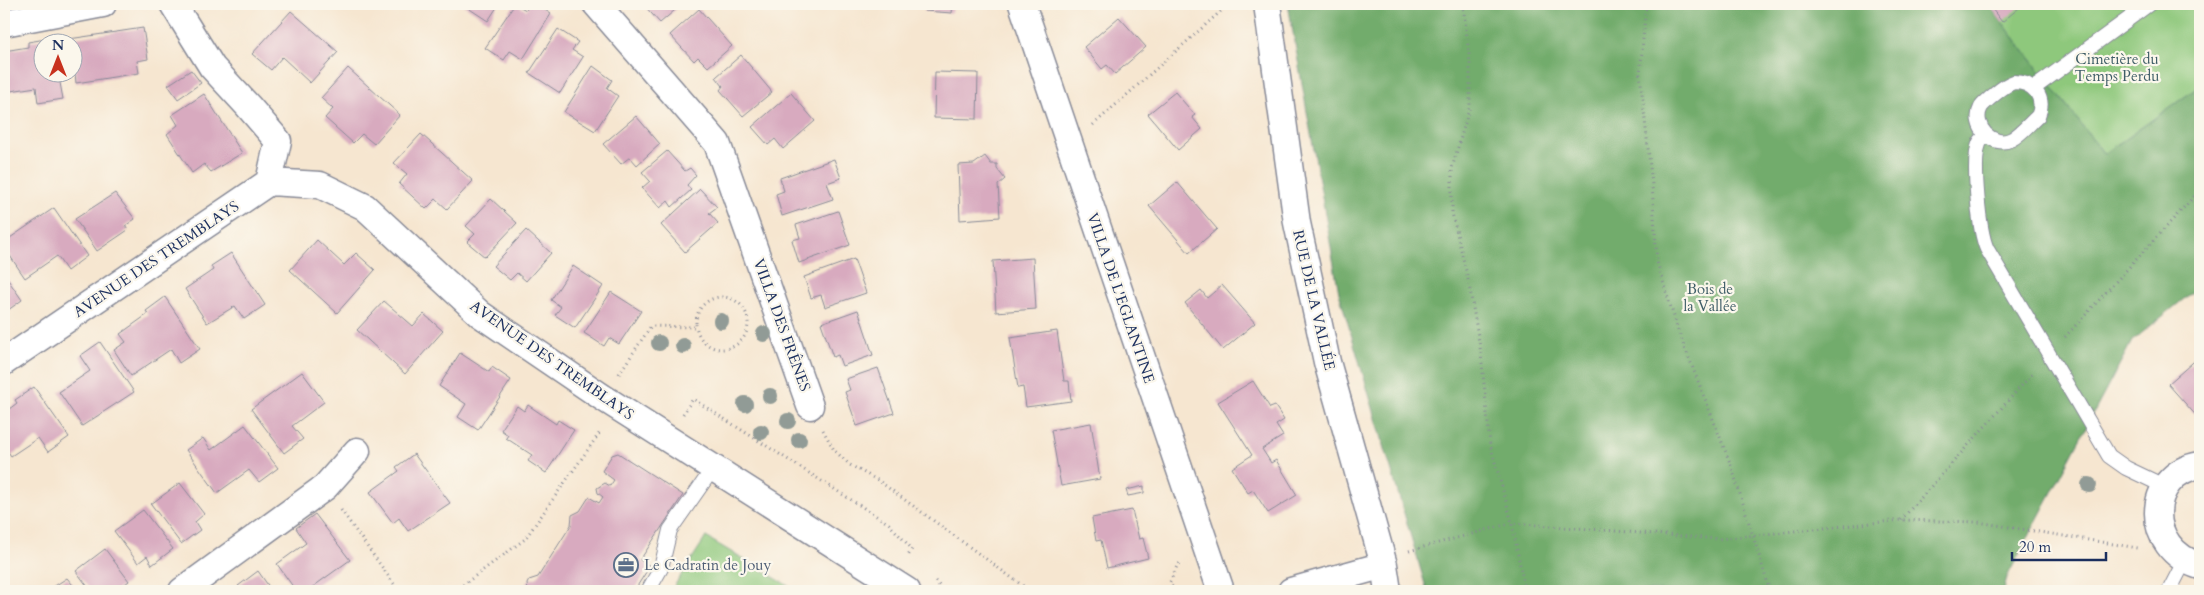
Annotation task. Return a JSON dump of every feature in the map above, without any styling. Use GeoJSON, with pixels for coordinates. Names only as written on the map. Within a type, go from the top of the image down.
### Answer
{"type":"FeatureCollection","features":[{"type":"Feature","properties":{"kind":"street"},"geometry":{"type":"LineString","coordinates":[[4,23],[103,4]]}},
{"type":"Feature","properties":{"kind":"street"},"geometry":{"type":"LineString","coordinates":[[173,4],[212,67],[278,141],[270,182]]}},
{"type":"Feature","properties":{"kind":"street","name":"VILLA DES FRÊNES"},"geometry":{"type":"LineString","coordinates":[[596,4],[717,143],[810,406]]}},
{"type":"Feature","properties":{"kind":"street","name":"VILLA DE L'EGLANTINE"},"geometry":{"type":"LineString","coordinates":[[1022,4],[1221,591]]}},
{"type":"Feature","properties":{"kind":"street","name":"RUE DE LA VALLÉE"},"geometry":{"type":"LineString","coordinates":[[1266,4],[1297,223],[1327,362],[1384,565],[1388,591]]}},
{"type":"Feature","properties":{"kind":"street","name":"AVENUE DES TREMBLAYS"},"geometry":{"type":"LineString","coordinates":[[4,362],[270,182],[320,185],[365,207],[480,314],[618,407],[900,586]]}},
{"type":"Feature","properties":{"kind":"street"},"geometry":{"type":"LineString","coordinates":[[182,591],[325,487],[357,451]]}},
{"type":"Feature","properties":{"kind":"street"},"geometry":{"type":"LineString","coordinates":[[2193,563],[2167,545],[2159,527],[2159,507],[2166,487],[2178,474],[2200,465]]}},
{"type":"Feature","properties":{"kind":"street"},"geometry":{"type":"LineString","coordinates":[[1291,591],[1384,565]]}},
{"type":"Feature","properties":{"kind":"lane"},"geometry":{"type":"LineString","coordinates":[[2034,88],[2149,4]]}},
{"type":"Feature","properties":{"kind":"lane"},"geometry":{"type":"LineString","coordinates":[[2014,82],[2025,83],[2034,88],[2041,101],[2038,116],[2010,140],[1995,140],[1986,135],[1980,126],[1979,116],[1985,102],[2005,85],[2014,82]]}},
{"type":"Feature","properties":{"kind":"lane"},"geometry":{"type":"LineString","coordinates":[[1986,135],[1979,144],[1977,162],[1979,220],[1987,249],[2109,456],[2126,468],[2166,487]]}},
{"type":"Feature","properties":{"kind":"lane"},"geometry":{"type":"LineString","coordinates":[[648,591],[661,568],[670,530],[714,467]]}},
{"type":"Feature","properties":{"kind":"lane"},"geometry":{"type":"LineString","coordinates":[[2169,591],[2193,563]]}},
{"type":"Feature","properties":{"kind":"path"},"geometry":{"type":"LineString","coordinates":[[1104,115],[1229,4]]}},
{"type":"Feature","properties":{"kind":"path"},"geometry":{"type":"LineString","coordinates":[[1463,4],[1470,62],[1470,106],[1452,168],[1452,213],[1468,279],[1479,344],[1490,444],[1512,523],[1525,591]]}},
{"type":"Feature","properties":{"kind":"path"},"geometry":{"type":"LineString","coordinates":[[1646,4],[1640,74],[1652,185],[1657,262],[1678,330],[1732,468],[1770,591]]}},
{"type":"Feature","properties":{"kind":"path"},"geometry":{"type":"LineString","coordinates":[[715,296],[734,298],[745,309],[748,325],[743,339],[730,348],[715,348],[701,341],[694,327],[699,308],[715,296]]}},
{"type":"Feature","properties":{"kind":"path"},"geometry":{"type":"LineString","coordinates":[[624,368],[651,326],[694,327]]}},
{"type":"Feature","properties":{"kind":"path"},"geometry":{"type":"LineString","coordinates":[[681,417],[693,399],[889,524],[912,549],[900,586]]}},
{"type":"Feature","properties":{"kind":"path","name":"VILLA DES FRÊNES"},"geometry":{"type":"LineString","coordinates":[[810,406],[834,450],[850,465],[879,481],[1030,591]]}},
{"type":"Feature","properties":{"kind":"path"},"geometry":{"type":"LineString","coordinates":[[455,591],[525,539],[618,407]]}},
{"type":"Feature","properties":{"kind":"path"},"geometry":{"type":"LineString","coordinates":[[325,487],[399,591]]}},
{"type":"Feature","properties":{"kind":"path"},"geometry":{"type":"LineString","coordinates":[[1408,551],[1512,523],[1718,539],[1901,520],[1978,522],[2140,548]]}},
{"type":"Feature","properties":{"kind":"path"},"geometry":{"type":"LineString","coordinates":[[1174,591],[1170,582],[1177,566],[1182,561]]}},
{"type":"Feature","properties":{"kind":"green space","name":"Bois de la Vallée"},"geometry":{"type":"Polygon","coordinates":[[[1288,4],[1998,4],[1992,9],[2104,154],[2200,86],[2200,286],[2132,341],[2007,577],[2004,591],[1427,591],[1339,293],[1288,4]]]}},
{"type":"Feature","properties":{"kind":"green space","name":"Cimetière du Temps Perdu"},"geometry":{"type":"Polygon","coordinates":[[[1998,4],[2200,4],[2200,86],[2104,154],[1992,9],[1998,4]]]}},
{"type":"Feature","properties":{"kind":"green space"},"geometry":{"type":"Polygon","coordinates":[[[706,537],[797,591],[671,591],[706,537]]]}},
{"type":"Feature","properties":{"kind":"building"},"geometry":{"type":"Polygon","coordinates":[[[462,4],[499,4],[488,21],[462,4]]]}},
{"type":"Feature","properties":{"kind":"building"},"geometry":{"type":"Polygon","coordinates":[[[515,4],[526,10],[530,4],[536,4],[551,14],[523,59],[510,51],[504,60],[485,48],[515,4]]]}},
{"type":"Feature","properties":{"kind":"building"},"geometry":{"type":"Polygon","coordinates":[[[643,4],[682,4],[660,23],[643,4]]]}},
{"type":"Feature","properties":{"kind":"building"},"geometry":{"type":"Polygon","coordinates":[[[924,4],[953,4],[952,13],[924,11],[924,4]]]}},
{"type":"Feature","properties":{"kind":"building"},"geometry":{"type":"Polygon","coordinates":[[[1998,4],[2015,4],[2019,8],[2002,22],[1992,9],[1998,4]]]}},
{"type":"Feature","properties":{"kind":"building"},"geometry":{"type":"Polygon","coordinates":[[[699,9],[732,46],[708,67],[698,57],[694,61],[670,35],[699,9]]]}},
{"type":"Feature","properties":{"kind":"building"},"geometry":{"type":"Polygon","coordinates":[[[291,11],[338,52],[310,83],[282,57],[271,70],[252,54],[291,11]]]}},
{"type":"Feature","properties":{"kind":"building"},"geometry":{"type":"Polygon","coordinates":[[[1119,17],[1146,47],[1115,74],[1107,65],[1102,69],[1084,47],[1119,17]]]}},
{"type":"Feature","properties":{"kind":"building"},"geometry":{"type":"Polygon","coordinates":[[[143,28],[148,59],[137,61],[139,73],[76,83],[82,82],[82,37],[143,28]]]}},
{"type":"Feature","properties":{"kind":"building"},"geometry":{"type":"Polygon","coordinates":[[[558,29],[578,42],[572,50],[583,57],[560,93],[529,73],[558,29]]]}},
{"type":"Feature","properties":{"kind":"building"},"geometry":{"type":"Polygon","coordinates":[[[32,41],[32,82],[60,82],[63,99],[38,103],[36,87],[4,92],[4,51],[28,47],[28,42],[32,41]]]}},
{"type":"Feature","properties":{"kind":"building"},"geometry":{"type":"Polygon","coordinates":[[[741,55],[772,92],[743,116],[720,90],[723,86],[716,77],[741,55]]]}},
{"type":"Feature","properties":{"kind":"building"},"geometry":{"type":"Polygon","coordinates":[[[593,66],[612,80],[607,88],[618,96],[595,131],[564,112],[593,66]]]}},
{"type":"Feature","properties":{"kind":"building"},"geometry":{"type":"Polygon","coordinates":[[[348,68],[400,115],[374,144],[362,134],[353,143],[325,118],[333,109],[321,98],[348,68]]]}},
{"type":"Feature","properties":{"kind":"building"},"geometry":{"type":"Polygon","coordinates":[[[191,70],[201,83],[178,99],[168,85],[191,70]]]}},
{"type":"Feature","properties":{"kind":"building"},"geometry":{"type":"Polygon","coordinates":[[[935,72],[978,73],[977,119],[934,118],[935,72]]]}},
{"type":"Feature","properties":{"kind":"building"},"geometry":{"type":"Polygon","coordinates":[[[1175,92],[1195,115],[1192,117],[1202,129],[1178,150],[1148,114],[1175,92]]]}},
{"type":"Feature","properties":{"kind":"building"},"geometry":{"type":"Polygon","coordinates":[[[791,93],[815,121],[783,149],[775,139],[768,145],[752,127],[791,93]]]}},
{"type":"Feature","properties":{"kind":"building"},"geometry":{"type":"Polygon","coordinates":[[[204,94],[242,153],[211,172],[204,164],[192,173],[167,134],[178,125],[172,115],[204,94]]]}},
{"type":"Feature","properties":{"kind":"building"},"geometry":{"type":"Polygon","coordinates":[[[636,116],[660,144],[637,165],[630,157],[621,164],[603,144],[636,116]]]}},
{"type":"Feature","properties":{"kind":"building"},"geometry":{"type":"Polygon","coordinates":[[[421,134],[473,181],[447,209],[436,199],[426,209],[399,184],[407,174],[394,163],[421,134]]]}},
{"type":"Feature","properties":{"kind":"building"},"geometry":{"type":"Polygon","coordinates":[[[667,151],[685,171],[690,168],[696,175],[687,185],[691,190],[672,207],[668,201],[660,208],[642,188],[650,181],[642,172],[667,151]]]}},
{"type":"Feature","properties":{"kind":"building"},"geometry":{"type":"Polygon","coordinates":[[[985,156],[991,164],[997,164],[997,169],[1005,179],[998,185],[1000,217],[960,220],[958,165],[974,164],[985,156]]]}},
{"type":"Feature","properties":{"kind":"building"},"geometry":{"type":"Polygon","coordinates":[[[834,159],[841,178],[827,183],[833,199],[782,216],[776,194],[784,191],[780,178],[834,159]]]}},
{"type":"Feature","properties":{"kind":"building"},"geometry":{"type":"Polygon","coordinates":[[[1177,182],[1217,229],[1189,253],[1149,206],[1177,182]]]}},
{"type":"Feature","properties":{"kind":"building"},"geometry":{"type":"Polygon","coordinates":[[[700,189],[717,207],[709,213],[718,223],[685,252],[661,225],[700,189]]]}},
{"type":"Feature","properties":{"kind":"building"},"geometry":{"type":"Polygon","coordinates":[[[115,193],[135,219],[125,226],[128,230],[97,251],[75,219],[115,193]]]}},
{"type":"Feature","properties":{"kind":"building"},"geometry":{"type":"Polygon","coordinates":[[[491,199],[517,223],[485,257],[467,242],[475,234],[466,226],[491,199]]]}},
{"type":"Feature","properties":{"kind":"building"},"geometry":{"type":"Polygon","coordinates":[[[54,208],[87,256],[67,271],[57,256],[25,278],[4,247],[4,242],[54,208]]]}},
{"type":"Feature","properties":{"kind":"building"},"geometry":{"type":"Polygon","coordinates":[[[838,211],[850,245],[799,263],[792,240],[800,238],[796,225],[838,211]]]}},
{"type":"Feature","properties":{"kind":"building"},"geometry":{"type":"Polygon","coordinates":[[[526,230],[551,253],[526,281],[517,273],[510,280],[493,266],[526,230]]]}},
{"type":"Feature","properties":{"kind":"building"},"geometry":{"type":"Polygon","coordinates":[[[317,240],[344,265],[356,253],[375,270],[337,313],[290,270],[317,240]]]}},
{"type":"Feature","properties":{"kind":"building"},"geometry":{"type":"Polygon","coordinates":[[[231,253],[265,305],[244,319],[235,306],[207,323],[185,289],[213,270],[211,266],[231,253]]]}},
{"type":"Feature","properties":{"kind":"building"},"geometry":{"type":"Polygon","coordinates":[[[1033,258],[1036,309],[996,312],[993,261],[1033,258]]]}},
{"type":"Feature","properties":{"kind":"building"},"geometry":{"type":"Polygon","coordinates":[[[854,259],[866,293],[825,307],[821,295],[811,298],[804,277],[854,259]]]}},
{"type":"Feature","properties":{"kind":"building"},"geometry":{"type":"Polygon","coordinates":[[[573,266],[603,286],[575,328],[555,315],[561,307],[551,300],[573,266]]]}},
{"type":"Feature","properties":{"kind":"building"},"geometry":{"type":"Polygon","coordinates":[[[4,274],[22,300],[4,313],[4,274]]]}},
{"type":"Feature","properties":{"kind":"building"},"geometry":{"type":"Polygon","coordinates":[[[1222,285],[1255,323],[1223,350],[1185,303],[1201,290],[1207,298],[1222,285]]]}},
{"type":"Feature","properties":{"kind":"building"},"geometry":{"type":"Polygon","coordinates":[[[611,292],[641,311],[619,344],[609,338],[604,346],[584,333],[611,292]]]}},
{"type":"Feature","properties":{"kind":"building"},"geometry":{"type":"Polygon","coordinates":[[[165,297],[200,349],[179,363],[171,349],[131,376],[114,350],[126,342],[120,334],[148,314],[146,311],[165,297]]]}},
{"type":"Feature","properties":{"kind":"building"},"geometry":{"type":"Polygon","coordinates":[[[384,301],[413,326],[424,314],[443,331],[405,374],[357,330],[384,301]]]}},
{"type":"Feature","properties":{"kind":"building"},"geometry":{"type":"Polygon","coordinates":[[[858,310],[873,355],[842,366],[838,355],[833,357],[821,323],[858,310]]]}},
{"type":"Feature","properties":{"kind":"building"},"geometry":{"type":"Polygon","coordinates":[[[1057,331],[1064,381],[1069,381],[1071,401],[1026,407],[1023,387],[1018,388],[1010,338],[1057,331]]]}},
{"type":"Feature","properties":{"kind":"building"},"geometry":{"type":"Polygon","coordinates":[[[100,342],[134,392],[82,426],[59,392],[90,371],[80,356],[100,342]]]}},
{"type":"Feature","properties":{"kind":"building"},"geometry":{"type":"Polygon","coordinates":[[[460,353],[489,372],[492,367],[511,380],[478,430],[458,417],[466,404],[439,386],[460,353]]]}},
{"type":"Feature","properties":{"kind":"building"},"geometry":{"type":"Polygon","coordinates":[[[2200,356],[2200,420],[2168,384],[2200,356]]]}},
{"type":"Feature","properties":{"kind":"building"},"geometry":{"type":"Polygon","coordinates":[[[878,368],[894,413],[857,426],[845,392],[850,390],[846,379],[878,368]]]}},
{"type":"Feature","properties":{"kind":"building"},"geometry":{"type":"Polygon","coordinates":[[[302,372],[324,402],[292,426],[303,439],[284,453],[251,409],[302,372]]]}},
{"type":"Feature","properties":{"kind":"building"},"geometry":{"type":"Polygon","coordinates":[[[1253,381],[1270,408],[1275,406],[1284,420],[1276,425],[1283,436],[1262,449],[1271,463],[1276,460],[1297,495],[1268,513],[1253,490],[1248,493],[1232,468],[1252,455],[1218,402],[1253,381]]]}},
{"type":"Feature","properties":{"kind":"building"},"geometry":{"type":"Polygon","coordinates":[[[34,387],[69,437],[48,452],[38,438],[11,456],[4,446],[4,413],[17,403],[15,400],[34,387]]]}},
{"type":"Feature","properties":{"kind":"building"},"geometry":{"type":"Polygon","coordinates":[[[528,405],[556,424],[558,420],[574,430],[546,473],[528,461],[532,455],[506,438],[508,435],[501,430],[517,406],[524,411],[528,405]]]}},
{"type":"Feature","properties":{"kind":"building"},"geometry":{"type":"Polygon","coordinates":[[[1091,423],[1100,479],[1061,486],[1051,430],[1091,423]]]}},
{"type":"Feature","properties":{"kind":"building"},"geometry":{"type":"Polygon","coordinates":[[[245,425],[278,468],[259,482],[249,470],[217,493],[186,450],[203,438],[211,450],[245,425]]]}},
{"type":"Feature","properties":{"kind":"building"},"geometry":{"type":"Polygon","coordinates":[[[618,453],[683,495],[640,560],[650,566],[634,591],[528,591],[527,584],[529,580],[538,577],[571,525],[572,515],[580,511],[589,497],[599,503],[603,497],[598,493],[597,488],[605,483],[610,486],[614,480],[602,471],[612,455],[618,453]]]}},
{"type":"Feature","properties":{"kind":"building"},"geometry":{"type":"Polygon","coordinates":[[[414,454],[450,503],[408,531],[399,518],[393,523],[370,492],[399,471],[396,467],[414,454]]]}},
{"type":"Feature","properties":{"kind":"building"},"geometry":{"type":"Polygon","coordinates":[[[180,483],[204,514],[195,522],[200,530],[181,544],[151,504],[180,483]]]}},
{"type":"Feature","properties":{"kind":"building"},"geometry":{"type":"Polygon","coordinates":[[[1144,486],[1144,493],[1128,496],[1126,490],[1144,486]]]}},
{"type":"Feature","properties":{"kind":"building"},"geometry":{"type":"Polygon","coordinates":[[[143,510],[173,549],[152,565],[147,556],[138,563],[114,531],[143,510]]]}},
{"type":"Feature","properties":{"kind":"building"},"geometry":{"type":"Polygon","coordinates":[[[1132,510],[1139,539],[1143,538],[1148,558],[1107,568],[1101,540],[1096,541],[1092,518],[1132,510]]]}},
{"type":"Feature","properties":{"kind":"building"},"geometry":{"type":"Polygon","coordinates":[[[315,514],[350,560],[307,591],[296,591],[277,564],[306,543],[296,528],[315,514]]]}},
{"type":"Feature","properties":{"kind":"building"},"geometry":{"type":"Polygon","coordinates":[[[105,549],[129,581],[116,591],[91,591],[76,571],[105,549]]]}},
{"type":"Feature","properties":{"kind":"building"},"geometry":{"type":"Polygon","coordinates":[[[258,571],[272,591],[242,591],[238,586],[258,571]]]}},
{"type":"Feature","properties":{"kind":"building"},"geometry":{"type":"Polygon","coordinates":[[[67,578],[78,591],[47,591],[67,578]]]}},
{"type":"Feature","properties":{"kind":"place","name":"Le Cadratin de Jouy"},"geometry":{"type":"Point","coordinates":[626,565]}}]}
